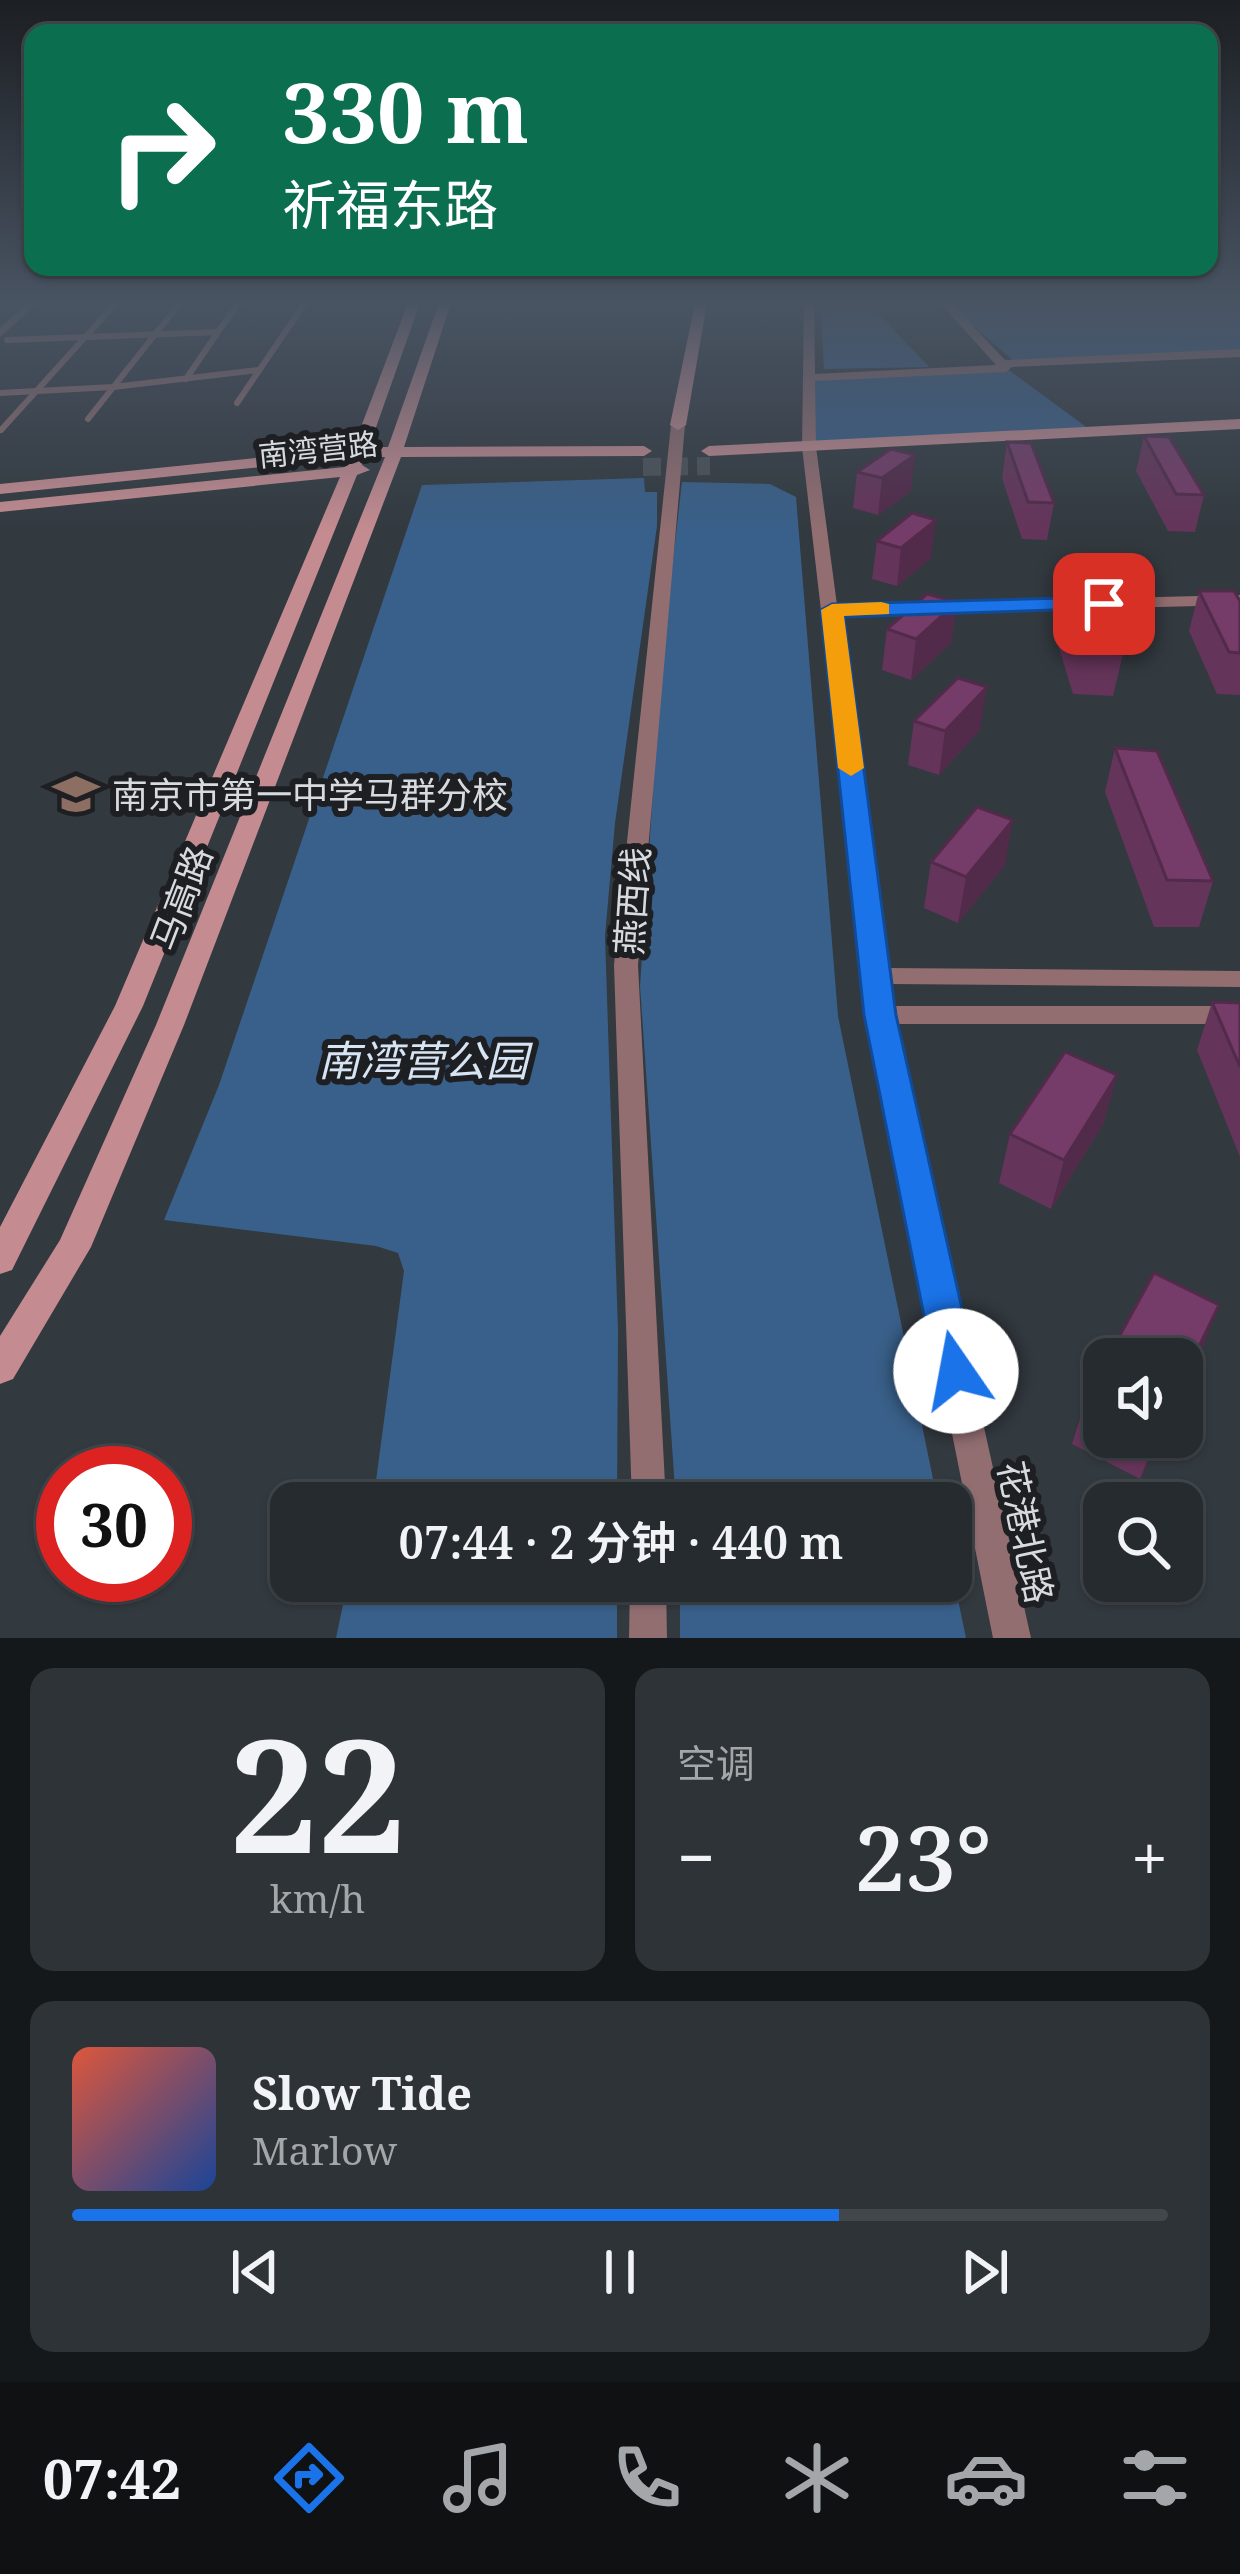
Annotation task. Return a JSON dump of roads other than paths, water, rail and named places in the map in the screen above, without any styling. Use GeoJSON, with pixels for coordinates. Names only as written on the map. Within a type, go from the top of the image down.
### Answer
{"type":"FeatureCollection","features":[{"type":"Feature","properties":{"kind":"main road","name":"马高路"},"geometry":{"type":"LineString","coordinates":[[0,1260],[129,1006],[385,379]]}},
{"type":"Feature","properties":{"kind":"main road","name":"马高路"},"geometry":{"type":"LineString","coordinates":[[0,1368],[74,1247],[153,1066],[418,379]]}},
{"type":"Feature","properties":{"kind":"main road","name":"燕西线"},"geometry":{"type":"LineString","coordinates":[[678,425],[687,379]]}},
{"type":"Feature","properties":{"kind":"main road"},"geometry":{"type":"LineString","coordinates":[[812,456],[1240,424]]}},
{"type":"Feature","properties":{"kind":"main road"},"geometry":{"type":"LineString","coordinates":[[710,458],[1240,439]]}},
{"type":"Feature","properties":{"kind":"main road","name":"南湾营路"},"geometry":{"type":"LineString","coordinates":[[0,507],[354,461],[644,459]]}},
{"type":"Feature","properties":{"kind":"main road"},"geometry":{"type":"LineString","coordinates":[[0,489],[230,476]]}},
{"type":"Feature","properties":{"kind":"street","name":"花港北路"},"geometry":{"type":"LineString","coordinates":[[807,379],[812,456],[880,1015],[1012,1638]]}},
{"type":"Feature","properties":{"kind":"street","name":"燕西线"},"geometry":{"type":"LineString","coordinates":[[648,1482],[626,965],[678,425]]}},
{"type":"Feature","properties":{"kind":"street"},"geometry":{"type":"LineString","coordinates":[[832,610],[1240,601]]}},
{"type":"Feature","properties":{"kind":"street"},"geometry":{"type":"LineString","coordinates":[[875,976],[1240,979]]}},
{"type":"Feature","properties":{"kind":"street"},"geometry":{"type":"LineString","coordinates":[[880,1015],[1240,1015]]}},
{"type":"Feature","properties":{"kind":"street"},"geometry":{"type":"LineString","coordinates":[[648,1602],[648,1638]]}},
{"type":"Feature","properties":{"kind":"lane"},"geometry":{"type":"LineString","coordinates":[[1,430],[48,379]]}},
{"type":"Feature","properties":{"kind":"lane"},"geometry":{"type":"LineString","coordinates":[[88,419],[119,379]]}},
{"type":"Feature","properties":{"kind":"lane"},"geometry":{"type":"LineString","coordinates":[[0,393],[182,379]]}},
{"type":"Feature","properties":{"kind":"lane"},"geometry":{"type":"LineString","coordinates":[[237,403],[253,379]]}},
{"type":"Feature","properties":{"kind":"tunnel"},"geometry":{"type":"LineString","coordinates":[[643,467],[710,466]]}},
{"type":"Feature","properties":{"kind":"place","name":"南京市第一中学马群分校"},"geometry":{"type":"Point","coordinates":[76,794]}},
{"type":"Feature","properties":{"kind":"park label","name":"南湾营公园"},"geometry":{"type":"Point","coordinates":[423,1059]}}]}
